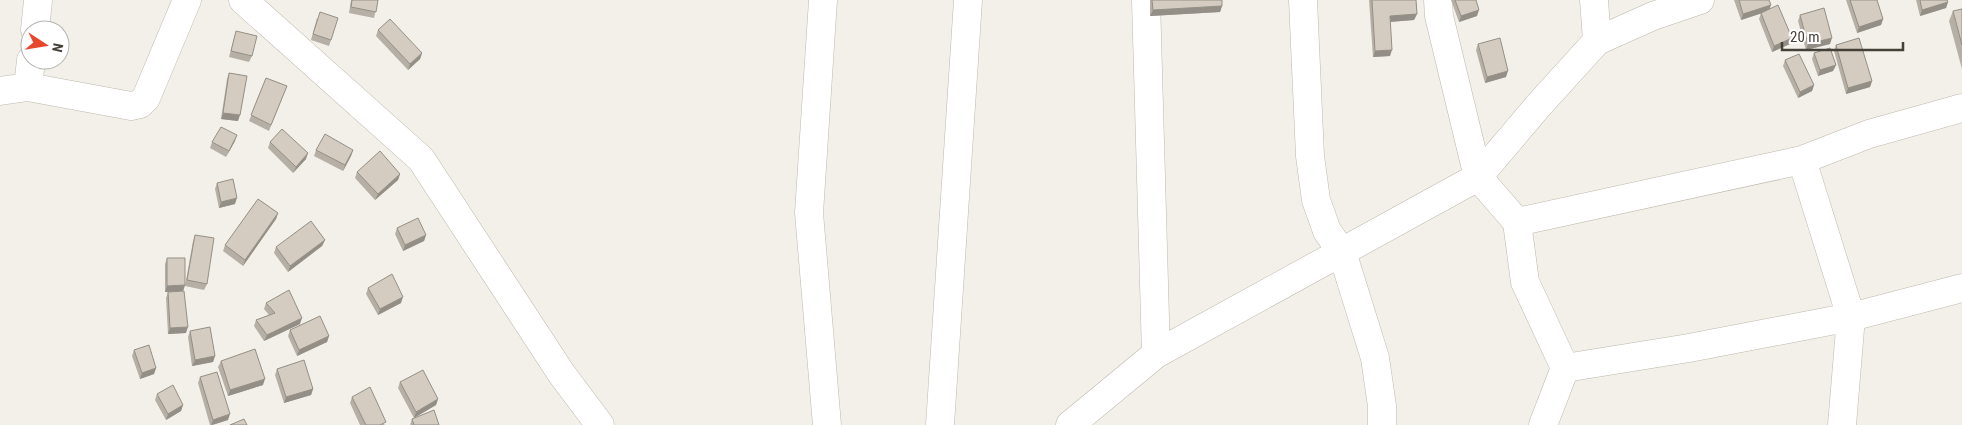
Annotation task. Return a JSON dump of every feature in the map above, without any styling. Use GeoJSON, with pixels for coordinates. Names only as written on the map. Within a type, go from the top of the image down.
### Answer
{"type":"FeatureCollection","features":[{"type":"Feature","properties":{"kind":"street"},"geometry":{"type":"LineString","coordinates":[[36,20],[38,0]]}},
{"type":"Feature","properties":{"kind":"street"},"geometry":{"type":"LineString","coordinates":[[0,91],[28,88],[132,106],[140,104],[146,98],[187,0]]}},
{"type":"Feature","properties":{"kind":"street"},"geometry":{"type":"LineString","coordinates":[[243,0],[421,159],[561,373],[600,425]]}},
{"type":"Feature","properties":{"kind":"street"},"geometry":{"type":"LineString","coordinates":[[823,0],[809,214],[827,425]]}},
{"type":"Feature","properties":{"kind":"street"},"geometry":{"type":"LineString","coordinates":[[940,425],[968,0]]}},
{"type":"Feature","properties":{"kind":"street"},"geometry":{"type":"LineString","coordinates":[[1146,0],[1156,354]]}},
{"type":"Feature","properties":{"kind":"street"},"geometry":{"type":"LineString","coordinates":[[1303,0],[1310,156],[1316,200],[1327,231],[1342,252],[1375,358],[1382,406],[1382,425]]}},
{"type":"Feature","properties":{"kind":"street"},"geometry":{"type":"LineString","coordinates":[[1438,0],[1439,16],[1478,177],[1517,222],[1525,282],[1565,368],[1543,425]]}},
{"type":"Feature","properties":{"kind":"street"},"geometry":{"type":"LineString","coordinates":[[1594,0],[1597,41]]}},
{"type":"Feature","properties":{"kind":"street"},"geometry":{"type":"LineString","coordinates":[[1070,425],[1156,354],[1478,177],[1538,106],[1597,41],[1653,16],[1700,0]]}},
{"type":"Feature","properties":{"kind":"street"},"geometry":{"type":"LineString","coordinates":[[28,88],[30,70]]}},
{"type":"Feature","properties":{"kind":"street"},"geometry":{"type":"LineString","coordinates":[[1517,222],[1802,160],[1869,134],[1962,108]]}},
{"type":"Feature","properties":{"kind":"street"},"geometry":{"type":"LineString","coordinates":[[1802,160],[1851,318],[1842,425]]}},
{"type":"Feature","properties":{"kind":"street"},"geometry":{"type":"LineString","coordinates":[[1565,368],[1851,318],[1962,288]]}},
{"type":"Feature","properties":{"kind":"building"},"geometry":{"type":"Polygon","coordinates":[[[352,0],[378,0],[376,12],[351,7],[352,0]]]}},
{"type":"Feature","properties":{"kind":"building"},"geometry":{"type":"Polygon","coordinates":[[[1152,0],[1222,0],[1222,6],[1153,10],[1152,0]]]}},
{"type":"Feature","properties":{"kind":"building"},"geometry":{"type":"Polygon","coordinates":[[[1372,0],[1416,0],[1417,14],[1390,16],[1392,50],[1375,51],[1372,0]]]}},
{"type":"Feature","properties":{"kind":"building"},"geometry":{"type":"Polygon","coordinates":[[[1455,0],[1476,0],[1479,10],[1461,16],[1455,0]]]}},
{"type":"Feature","properties":{"kind":"building"},"geometry":{"type":"Polygon","coordinates":[[[1739,0],[1769,0],[1771,5],[1743,14],[1739,0]]]}},
{"type":"Feature","properties":{"kind":"building"},"geometry":{"type":"Polygon","coordinates":[[[1850,0],[1877,0],[1883,19],[1859,27],[1850,0]]]}},
{"type":"Feature","properties":{"kind":"building"},"geometry":{"type":"Polygon","coordinates":[[[1920,0],[1947,0],[1948,2],[1922,10],[1920,0]]]}},
{"type":"Feature","properties":{"kind":"building"},"geometry":{"type":"Polygon","coordinates":[[[1778,5],[1792,38],[1774,46],[1761,13],[1778,5]]]}},
{"type":"Feature","properties":{"kind":"building"},"geometry":{"type":"Polygon","coordinates":[[[1824,8],[1832,38],[1808,44],[1800,15],[1824,8]]]}},
{"type":"Feature","properties":{"kind":"building"},"geometry":{"type":"Polygon","coordinates":[[[1962,9],[1962,45],[1953,11],[1962,9]]]}},
{"type":"Feature","properties":{"kind":"building"},"geometry":{"type":"Polygon","coordinates":[[[320,12],[338,18],[331,40],[313,34],[320,12]]]}},
{"type":"Feature","properties":{"kind":"building"},"geometry":{"type":"Polygon","coordinates":[[[390,19],[422,53],[410,64],[378,30],[390,19]]]}},
{"type":"Feature","properties":{"kind":"building"},"geometry":{"type":"Polygon","coordinates":[[[236,31],[257,36],[252,56],[231,51],[236,31]]]}},
{"type":"Feature","properties":{"kind":"building"},"geometry":{"type":"Polygon","coordinates":[[[1500,38],[1508,71],[1487,77],[1478,44],[1500,38]]]}},
{"type":"Feature","properties":{"kind":"building"},"geometry":{"type":"Polygon","coordinates":[[[1859,38],[1872,81],[1848,88],[1836,45],[1859,38]]]}},
{"type":"Feature","properties":{"kind":"building"},"geometry":{"type":"Polygon","coordinates":[[[1830,48],[1836,65],[1820,70],[1814,53],[1830,48]]]}},
{"type":"Feature","properties":{"kind":"building"},"geometry":{"type":"Polygon","coordinates":[[[1799,54],[1814,85],[1800,92],[1785,60],[1799,54]]]}},
{"type":"Feature","properties":{"kind":"building"},"geometry":{"type":"Polygon","coordinates":[[[229,73],[247,76],[240,115],[223,113],[229,73]]]}},
{"type":"Feature","properties":{"kind":"building"},"geometry":{"type":"Polygon","coordinates":[[[266,78],[287,86],[271,125],[251,115],[266,78]]]}},
{"type":"Feature","properties":{"kind":"building"},"geometry":{"type":"Polygon","coordinates":[[[221,127],[237,135],[229,151],[212,142],[221,127]]]}},
{"type":"Feature","properties":{"kind":"building"},"geometry":{"type":"Polygon","coordinates":[[[282,129],[308,153],[296,167],[270,142],[282,129]]]}},
{"type":"Feature","properties":{"kind":"building"},"geometry":{"type":"Polygon","coordinates":[[[325,134],[353,150],[345,165],[316,150],[325,134]]]}},
{"type":"Feature","properties":{"kind":"building"},"geometry":{"type":"Polygon","coordinates":[[[380,151],[400,174],[378,194],[357,172],[380,151]]]}},
{"type":"Feature","properties":{"kind":"building"},"geometry":{"type":"Polygon","coordinates":[[[233,179],[237,198],[221,202],[217,183],[233,179]]]}},
{"type":"Feature","properties":{"kind":"building"},"geometry":{"type":"Polygon","coordinates":[[[258,199],[278,213],[245,260],[225,245],[258,199]]]}},
{"type":"Feature","properties":{"kind":"building"},"geometry":{"type":"Polygon","coordinates":[[[418,218],[426,235],[405,245],[397,228],[418,218]]]}},
{"type":"Feature","properties":{"kind":"building"},"geometry":{"type":"Polygon","coordinates":[[[311,221],[325,240],[290,266],[276,247],[311,221]]]}},
{"type":"Feature","properties":{"kind":"building"},"geometry":{"type":"Polygon","coordinates":[[[195,235],[214,238],[207,284],[187,280],[195,235]]]}},
{"type":"Feature","properties":{"kind":"building"},"geometry":{"type":"Polygon","coordinates":[[[167,258],[185,258],[185,285],[167,286],[167,258]]]}},
{"type":"Feature","properties":{"kind":"building"},"geometry":{"type":"Polygon","coordinates":[[[392,274],[403,297],[380,309],[368,288],[392,274]]]}},
{"type":"Feature","properties":{"kind":"building"},"geometry":{"type":"Polygon","coordinates":[[[289,290],[302,318],[267,335],[256,320],[275,313],[266,303],[289,290]]]}},
{"type":"Feature","properties":{"kind":"building"},"geometry":{"type":"Polygon","coordinates":[[[184,291],[188,327],[170,328],[168,292],[184,291]]]}},
{"type":"Feature","properties":{"kind":"building"},"geometry":{"type":"Polygon","coordinates":[[[320,316],[329,336],[299,350],[290,330],[320,316]]]}},
{"type":"Feature","properties":{"kind":"building"},"geometry":{"type":"Polygon","coordinates":[[[210,327],[215,356],[195,360],[190,331],[210,327]]]}},
{"type":"Feature","properties":{"kind":"building"},"geometry":{"type":"Polygon","coordinates":[[[149,345],[156,368],[142,373],[134,350],[149,345]]]}},
{"type":"Feature","properties":{"kind":"building"},"geometry":{"type":"Polygon","coordinates":[[[255,349],[265,379],[230,390],[221,361],[255,349]]]}},
{"type":"Feature","properties":{"kind":"building"},"geometry":{"type":"Polygon","coordinates":[[[304,360],[313,389],[286,397],[277,369],[304,360]]]}},
{"type":"Feature","properties":{"kind":"building"},"geometry":{"type":"Polygon","coordinates":[[[423,370],[438,399],[416,412],[400,382],[423,370]]]}},
{"type":"Feature","properties":{"kind":"building"},"geometry":{"type":"Polygon","coordinates":[[[217,372],[230,414],[213,420],[200,377],[217,372]]]}},
{"type":"Feature","properties":{"kind":"building"},"geometry":{"type":"Polygon","coordinates":[[[173,385],[183,405],[168,414],[157,394],[173,385]]]}},
{"type":"Feature","properties":{"kind":"building"},"geometry":{"type":"Polygon","coordinates":[[[370,387],[386,422],[380,425],[366,425],[352,397],[370,387]]]}},
{"type":"Feature","properties":{"kind":"building"},"geometry":{"type":"Polygon","coordinates":[[[434,410],[439,425],[414,425],[412,419],[434,410]]]}},
{"type":"Feature","properties":{"kind":"building"},"geometry":{"type":"Polygon","coordinates":[[[244,419],[247,425],[230,425],[244,419]]]}}]}
